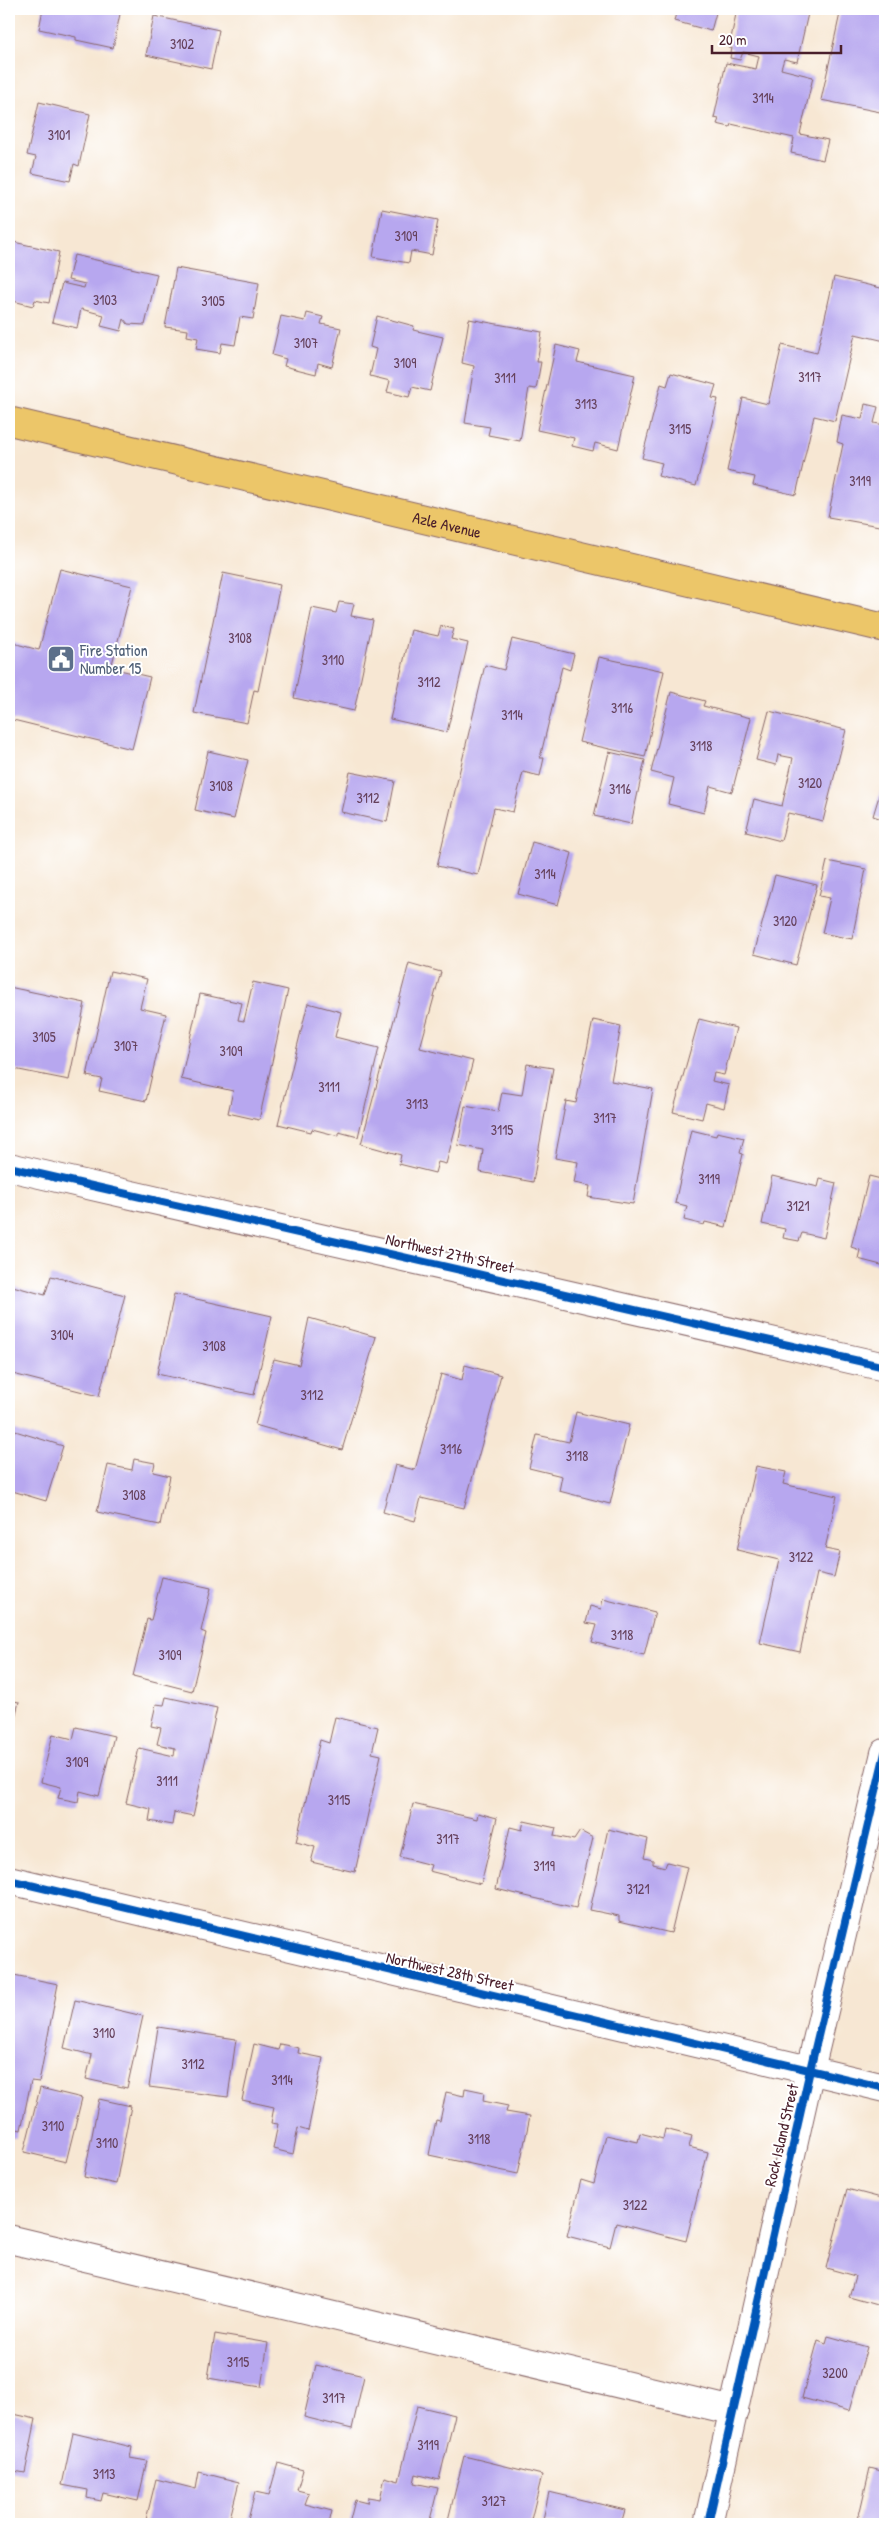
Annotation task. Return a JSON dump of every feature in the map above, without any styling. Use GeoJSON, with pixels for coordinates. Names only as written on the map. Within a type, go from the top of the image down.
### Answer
{"type":"FeatureCollection","features":[{"type":"Feature","properties":{"kind":"main road","name":"Azle Avenue"},"geometry":{"type":"LineString","coordinates":[[9,421],[885,628]]}},
{"type":"Feature","properties":{"kind":"street","name":"Northwest 27th Street"},"geometry":{"type":"LineString","coordinates":[[9,1167],[885,1367]]}},
{"type":"Feature","properties":{"kind":"street","name":"Rock Island Street"},"geometry":{"type":"LineString","coordinates":[[708,2524],[810,2070],[885,1753]]}},
{"type":"Feature","properties":{"kind":"street","name":"Northwest 28th Street"},"geometry":{"type":"LineString","coordinates":[[9,1880],[885,2088]]}},
{"type":"Feature","properties":{"kind":"street"},"geometry":{"type":"LineString","coordinates":[[9,2239],[734,2411]]}},
{"type":"Feature","properties":{"kind":"building"},"geometry":{"type":"Polygon","coordinates":[[[43,9],[121,9],[113,48],[39,29],[43,9]]]}},
{"type":"Feature","properties":{"kind":"building"},"geometry":{"type":"Polygon","coordinates":[[[677,9],[717,9],[711,31],[674,21],[677,9]]]}},
{"type":"Feature","properties":{"kind":"building"},"geometry":{"type":"Polygon","coordinates":[[[737,9],[809,9],[797,62],[784,59],[781,69],[813,77],[800,134],[828,140],[823,160],[791,153],[794,138],[731,124],[730,127],[717,124],[719,119],[714,118],[726,63],[756,69],[759,56],[743,52],[740,60],[730,58],[732,48],[729,48],[737,9]]]}},
{"type":"Feature","properties":{"kind":"building"},"geometry":{"type":"Polygon","coordinates":[[[841,9],[885,9],[885,113],[821,100],[841,9]]]}},
{"type":"Feature","properties":{"kind":"building"},"geometry":{"type":"Polygon","coordinates":[[[154,16],[219,30],[211,69],[146,55],[154,16]]]}},
{"type":"Feature","properties":{"kind":"building"},"geometry":{"type":"Polygon","coordinates":[[[39,102],[90,114],[79,166],[74,164],[70,181],[32,173],[36,157],[27,155],[39,102]]]}},
{"type":"Feature","properties":{"kind":"building"},"geometry":{"type":"Polygon","coordinates":[[[382,209],[438,220],[432,255],[411,251],[409,263],[373,257],[382,209]]]}},
{"type":"Feature","properties":{"kind":"building"},"geometry":{"type":"Polygon","coordinates":[[[9,241],[59,252],[49,303],[35,300],[33,306],[9,300],[9,241]]]}},
{"type":"Feature","properties":{"kind":"building"},"geometry":{"type":"Polygon","coordinates":[[[74,255],[157,274],[145,325],[128,324],[124,319],[121,331],[101,326],[104,315],[81,309],[77,328],[52,322],[62,283],[84,288],[85,284],[68,280],[74,255]]]}},
{"type":"Feature","properties":{"kind":"building"},"geometry":{"type":"Polygon","coordinates":[[[176,268],[259,283],[253,319],[240,317],[235,345],[222,343],[220,353],[196,349],[198,338],[187,336],[188,330],[165,327],[176,268]]]}},
{"type":"Feature","properties":{"kind":"building"},"geometry":{"type":"Polygon","coordinates":[[[834,277],[885,289],[885,341],[855,334],[835,421],[814,416],[796,495],[753,485],[755,477],[727,471],[743,398],[768,404],[782,345],[817,353],[834,277]]]}},
{"type":"Feature","properties":{"kind":"building"},"geometry":{"type":"Polygon","coordinates":[[[307,313],[323,317],[321,324],[341,328],[332,367],[318,363],[316,374],[284,366],[286,359],[272,355],[281,316],[305,321],[307,313]]]}},
{"type":"Feature","properties":{"kind":"building"},"geometry":{"type":"Polygon","coordinates":[[[377,316],[414,326],[413,330],[443,337],[430,391],[412,387],[409,397],[387,392],[390,381],[370,376],[376,349],[370,347],[377,316]]]}},
{"type":"Feature","properties":{"kind":"building"},"geometry":{"type":"Polygon","coordinates":[[[469,319],[542,332],[537,362],[541,362],[536,389],[529,388],[520,441],[488,435],[490,427],[465,423],[474,366],[462,363],[469,319]]]}},
{"type":"Feature","properties":{"kind":"building"},"geometry":{"type":"Polygon","coordinates":[[[556,345],[580,351],[577,362],[635,375],[618,449],[595,443],[593,451],[572,446],[574,438],[537,430],[556,345]]]}},
{"type":"Feature","properties":{"kind":"building"},"geometry":{"type":"Polygon","coordinates":[[[671,373],[716,385],[712,398],[718,399],[696,486],[658,476],[662,463],[642,458],[661,384],[667,386],[671,373]]]}},
{"type":"Feature","properties":{"kind":"building"},"geometry":{"type":"Polygon","coordinates":[[[865,404],[878,407],[874,423],[885,425],[885,527],[828,517],[843,444],[837,442],[842,415],[862,419],[865,404]]]}},
{"type":"Feature","properties":{"kind":"building","name":"Fire Station Number 15"},"geometry":{"type":"Polygon","coordinates":[[[60,569],[132,586],[111,668],[150,677],[132,749],[9,719],[9,642],[39,650],[60,569]]]}},
{"type":"Feature","properties":{"kind":"building"},"geometry":{"type":"Polygon","coordinates":[[[223,573],[280,585],[258,691],[254,690],[247,723],[194,713],[223,573]]]}},
{"type":"Feature","properties":{"kind":"building"},"geometry":{"type":"Polygon","coordinates":[[[339,602],[354,604],[351,616],[373,620],[354,711],[294,698],[312,608],[336,613],[339,602]]]}},
{"type":"Feature","properties":{"kind":"building"},"geometry":{"type":"Polygon","coordinates":[[[441,626],[454,629],[451,639],[468,643],[447,732],[390,719],[411,630],[438,636],[441,626]]]}},
{"type":"Feature","properties":{"kind":"building"},"geometry":{"type":"Polygon","coordinates":[[[512,639],[574,654],[570,670],[562,667],[540,758],[544,758],[540,776],[523,772],[513,812],[494,808],[478,875],[437,866],[485,665],[504,670],[512,639]]]}},
{"type":"Feature","properties":{"kind":"building"},"geometry":{"type":"Polygon","coordinates":[[[599,657],[664,671],[645,757],[579,742],[599,657]]]}},
{"type":"Feature","properties":{"kind":"building"},"geometry":{"type":"Polygon","coordinates":[[[671,692],[705,701],[703,706],[751,718],[732,792],[710,786],[704,813],[668,804],[674,778],[651,772],[671,692]]]}},
{"type":"Feature","properties":{"kind":"building"},"geometry":{"type":"Polygon","coordinates":[[[769,711],[846,730],[823,821],[788,813],[781,841],[746,832],[754,799],[782,806],[793,758],[778,755],[776,765],[756,760],[769,711]]]}},
{"type":"Feature","properties":{"kind":"building"},"geometry":{"type":"Polygon","coordinates":[[[208,751],[248,760],[234,819],[195,810],[208,751]]]}},
{"type":"Feature","properties":{"kind":"building"},"geometry":{"type":"Polygon","coordinates":[[[609,752],[645,760],[631,824],[594,816],[609,752]]]}},
{"type":"Feature","properties":{"kind":"building"},"geometry":{"type":"Polygon","coordinates":[[[350,772],[395,781],[387,822],[341,812],[350,772]]]}},
{"type":"Feature","properties":{"kind":"building"},"geometry":{"type":"Polygon","coordinates":[[[885,776],[885,820],[873,816],[885,776]]]}},
{"type":"Feature","properties":{"kind":"building"},"geometry":{"type":"Polygon","coordinates":[[[532,842],[572,853],[558,905],[518,894],[532,842]]]}},
{"type":"Feature","properties":{"kind":"building"},"geometry":{"type":"Polygon","coordinates":[[[827,861],[866,869],[852,939],[822,933],[830,898],[819,896],[827,861]]]}},
{"type":"Feature","properties":{"kind":"building"},"geometry":{"type":"Polygon","coordinates":[[[775,875],[817,885],[796,965],[754,954],[775,875]]]}},
{"type":"Feature","properties":{"kind":"building"},"geometry":{"type":"Polygon","coordinates":[[[409,963],[441,972],[420,1048],[473,1061],[446,1164],[438,1162],[435,1173],[399,1164],[401,1155],[361,1144],[409,963]]]}},
{"type":"Feature","properties":{"kind":"building"},"geometry":{"type":"Polygon","coordinates":[[[110,971],[147,979],[140,1008],[166,1014],[146,1101],[99,1091],[102,1079],[87,1076],[110,971]]]}},
{"type":"Feature","properties":{"kind":"building"},"geometry":{"type":"Polygon","coordinates":[[[253,982],[288,990],[259,1120],[228,1113],[233,1091],[181,1079],[200,994],[242,1003],[238,1020],[244,1021],[253,982]]]}},
{"type":"Feature","properties":{"kind":"building"},"geometry":{"type":"Polygon","coordinates":[[[9,987],[85,1003],[69,1080],[9,1068],[9,987]]]}},
{"type":"Feature","properties":{"kind":"building"},"geometry":{"type":"Polygon","coordinates":[[[308,1003],[341,1012],[335,1037],[379,1048],[358,1137],[339,1132],[339,1136],[312,1129],[311,1132],[278,1124],[308,1003]]]}},
{"type":"Feature","properties":{"kind":"building"},"geometry":{"type":"Polygon","coordinates":[[[699,1019],[736,1028],[724,1075],[714,1073],[712,1081],[729,1085],[724,1108],[706,1103],[702,1119],[673,1112],[699,1019]]]}},
{"type":"Feature","properties":{"kind":"building"},"geometry":{"type":"Polygon","coordinates":[[[593,1020],[621,1026],[611,1081],[653,1089],[633,1204],[588,1197],[590,1186],[574,1183],[578,1162],[555,1158],[566,1101],[576,1103],[593,1020]]]}},
{"type":"Feature","properties":{"kind":"building"},"geometry":{"type":"Polygon","coordinates":[[[527,1064],[553,1068],[533,1182],[480,1172],[483,1150],[458,1145],[465,1106],[498,1112],[502,1092],[522,1095],[527,1064]]]}},
{"type":"Feature","properties":{"kind":"building"},"geometry":{"type":"Polygon","coordinates":[[[691,1130],[716,1136],[717,1132],[744,1138],[740,1153],[743,1154],[726,1227],[705,1222],[704,1225],[684,1220],[687,1206],[675,1203],[691,1130]]]}},
{"type":"Feature","properties":{"kind":"building"},"geometry":{"type":"Polygon","coordinates":[[[772,1176],[818,1187],[820,1179],[836,1183],[824,1238],[802,1233],[799,1241],[783,1238],[785,1229],[762,1224],[772,1176]]]}},
{"type":"Feature","properties":{"kind":"building"},"geometry":{"type":"Polygon","coordinates":[[[869,1176],[885,1180],[885,1266],[858,1259],[860,1250],[851,1247],[869,1176]]]}},
{"type":"Feature","properties":{"kind":"building"},"geometry":{"type":"Polygon","coordinates":[[[51,1276],[125,1295],[99,1396],[9,1373],[9,1285],[45,1295],[51,1276]]]}},
{"type":"Feature","properties":{"kind":"building"},"geometry":{"type":"Polygon","coordinates":[[[174,1294],[272,1316],[254,1395],[157,1374],[174,1294]]]}},
{"type":"Feature","properties":{"kind":"building"},"geometry":{"type":"Polygon","coordinates":[[[309,1318],[376,1337],[342,1450],[255,1425],[274,1359],[299,1365],[309,1318]]]}},
{"type":"Feature","properties":{"kind":"building"},"geometry":{"type":"Polygon","coordinates":[[[465,1365],[501,1375],[464,1508],[421,1498],[415,1521],[383,1512],[395,1465],[415,1470],[441,1374],[462,1380],[465,1365]]]}},
{"type":"Feature","properties":{"kind":"building"},"geometry":{"type":"Polygon","coordinates":[[[576,1412],[629,1425],[610,1504],[559,1491],[562,1476],[529,1468],[537,1435],[569,1442],[576,1412]]]}},
{"type":"Feature","properties":{"kind":"building"},"geometry":{"type":"Polygon","coordinates":[[[9,1429],[63,1446],[46,1501],[9,1490],[9,1429]]]}},
{"type":"Feature","properties":{"kind":"building"},"geometry":{"type":"Polygon","coordinates":[[[134,1459],[155,1463],[153,1472],[170,1476],[160,1525],[97,1512],[108,1465],[132,1470],[134,1459]]]}},
{"type":"Feature","properties":{"kind":"building"},"geometry":{"type":"Polygon","coordinates":[[[756,1466],[786,1472],[783,1484],[837,1496],[825,1549],[840,1552],[834,1577],[817,1573],[800,1652],[760,1643],[779,1560],[737,1550],[756,1466]]]}},
{"type":"Feature","properties":{"kind":"building"},"geometry":{"type":"Polygon","coordinates":[[[162,1577],[211,1588],[201,1631],[206,1633],[192,1691],[133,1676],[147,1619],[151,1620],[162,1577]]]}},
{"type":"Feature","properties":{"kind":"building"},"geometry":{"type":"Polygon","coordinates":[[[603,1599],[655,1612],[644,1655],[592,1642],[597,1625],[586,1623],[590,1606],[601,1609],[603,1599]]]}},
{"type":"Feature","properties":{"kind":"building"},"geometry":{"type":"Polygon","coordinates":[[[166,1697],[217,1708],[193,1816],[174,1812],[172,1825],[149,1821],[151,1809],[126,1803],[139,1748],[174,1756],[175,1748],[157,1744],[161,1728],[151,1726],[156,1704],[164,1705],[166,1697]]]}},
{"type":"Feature","properties":{"kind":"building"},"geometry":{"type":"Polygon","coordinates":[[[9,1700],[19,1702],[9,1741],[9,1700]]]}},
{"type":"Feature","properties":{"kind":"building"},"geometry":{"type":"Polygon","coordinates":[[[335,1717],[378,1727],[372,1753],[381,1755],[355,1872],[311,1862],[315,1847],[296,1842],[320,1740],[329,1743],[335,1717]]]}},
{"type":"Feature","properties":{"kind":"building"},"geometry":{"type":"Polygon","coordinates":[[[76,1727],[114,1736],[99,1796],[80,1791],[78,1802],[58,1798],[61,1787],[41,1782],[53,1734],[73,1739],[76,1727]]]}},
{"type":"Feature","properties":{"kind":"building"},"geometry":{"type":"Polygon","coordinates":[[[413,1804],[477,1819],[478,1813],[497,1818],[481,1884],[429,1871],[431,1865],[400,1857],[413,1804]]]}},
{"type":"Feature","properties":{"kind":"building"},"geometry":{"type":"Polygon","coordinates":[[[524,1821],[556,1828],[554,1836],[574,1840],[580,1831],[593,1838],[576,1908],[496,1889],[510,1827],[522,1830],[524,1821]]]}},
{"type":"Feature","properties":{"kind":"building"},"geometry":{"type":"Polygon","coordinates":[[[608,1829],[648,1839],[644,1858],[653,1860],[653,1864],[665,1867],[667,1862],[687,1867],[671,1933],[619,1921],[619,1916],[590,1910],[608,1829]]]}},
{"type":"Feature","properties":{"kind":"building"},"geometry":{"type":"Polygon","coordinates":[[[9,1974],[58,1984],[39,2082],[31,2081],[21,2130],[17,2129],[16,2138],[9,2137],[9,1974]]]}},
{"type":"Feature","properties":{"kind":"building"},"geometry":{"type":"Polygon","coordinates":[[[75,2000],[143,2016],[127,2088],[86,2079],[92,2055],[64,2048],[75,2000]]]}},
{"type":"Feature","properties":{"kind":"building"},"geometry":{"type":"Polygon","coordinates":[[[158,2027],[236,2039],[228,2097],[149,2087],[158,2027]]]}},
{"type":"Feature","properties":{"kind":"building"},"geometry":{"type":"Polygon","coordinates":[[[254,2044],[278,2050],[280,2044],[299,2048],[298,2053],[323,2058],[308,2131],[298,2128],[293,2154],[273,2149],[278,2124],[271,2123],[274,2107],[242,2100],[254,2044]]]}},
{"type":"Feature","properties":{"kind":"building"},"geometry":{"type":"Polygon","coordinates":[[[40,2088],[82,2098],[66,2162],[24,2152],[40,2088]]]}},
{"type":"Feature","properties":{"kind":"building"},"geometry":{"type":"Polygon","coordinates":[[[465,2088],[484,2092],[483,2101],[508,2106],[506,2112],[530,2116],[518,2174],[429,2155],[436,2120],[440,2121],[446,2092],[464,2096],[465,2088]]]}},
{"type":"Feature","properties":{"kind":"building"},"geometry":{"type":"Polygon","coordinates":[[[99,2099],[131,2106],[116,2184],[84,2177],[99,2099]]]}},
{"type":"Feature","properties":{"kind":"building"},"geometry":{"type":"Polygon","coordinates":[[[665,2129],[692,2136],[689,2147],[708,2152],[686,2241],[616,2223],[610,2247],[567,2236],[581,2180],[594,2184],[606,2135],[638,2142],[640,2133],[663,2139],[665,2129]]]}},
{"type":"Feature","properties":{"kind":"building"},"geometry":{"type":"Polygon","coordinates":[[[847,2189],[885,2199],[885,2307],[849,2297],[855,2276],[826,2268],[847,2189]]]}},
{"type":"Feature","properties":{"kind":"building"},"geometry":{"type":"Polygon","coordinates":[[[215,2334],[268,2343],[261,2387],[208,2378],[215,2334]]]}},
{"type":"Feature","properties":{"kind":"building"},"geometry":{"type":"Polygon","coordinates":[[[828,2336],[867,2347],[849,2411],[802,2398],[818,2340],[826,2343],[828,2336]]]}},
{"type":"Feature","properties":{"kind":"building"},"geometry":{"type":"Polygon","coordinates":[[[316,2365],[364,2376],[352,2429],[304,2417],[316,2365]]]}},
{"type":"Feature","properties":{"kind":"building"},"geometry":{"type":"Polygon","coordinates":[[[417,2406],[455,2415],[439,2480],[416,2474],[414,2483],[438,2488],[429,2524],[349,2524],[355,2500],[367,2503],[368,2497],[380,2499],[385,2477],[399,2481],[417,2406]]]}},
{"type":"Feature","properties":{"kind":"building"},"geometry":{"type":"Polygon","coordinates":[[[9,2413],[36,2419],[25,2473],[9,2470],[9,2413]]]}},
{"type":"Feature","properties":{"kind":"building"},"geometry":{"type":"Polygon","coordinates":[[[73,2433],[132,2447],[130,2458],[147,2461],[138,2501],[103,2493],[101,2501],[87,2498],[88,2490],[62,2485],[73,2433]]]}},
{"type":"Feature","properties":{"kind":"building"},"geometry":{"type":"Polygon","coordinates":[[[464,2456],[542,2475],[530,2524],[447,2524],[464,2456]]]}},
{"type":"Feature","properties":{"kind":"building"},"geometry":{"type":"Polygon","coordinates":[[[278,2463],[303,2470],[297,2490],[309,2493],[305,2504],[332,2511],[329,2524],[247,2524],[255,2492],[269,2495],[278,2463]]]}},
{"type":"Feature","properties":{"kind":"building"},"geometry":{"type":"Polygon","coordinates":[[[870,2468],[885,2472],[885,2524],[857,2524],[870,2468]]]}},
{"type":"Feature","properties":{"kind":"building"},"geometry":{"type":"Polygon","coordinates":[[[199,2472],[239,2482],[229,2522],[236,2524],[145,2524],[156,2479],[196,2489],[199,2472]]]}},
{"type":"Feature","properties":{"kind":"building"},"geometry":{"type":"Polygon","coordinates":[[[549,2492],[625,2510],[621,2524],[542,2524],[549,2492]]]}},
{"type":"Feature","properties":{"kind":"cycle path"},"geometry":{"type":"LineString","coordinates":[[9,1167],[885,1367]]}},
{"type":"Feature","properties":{"kind":"cycle path"},"geometry":{"type":"LineString","coordinates":[[708,2524],[810,2070],[885,1753]]}},
{"type":"Feature","properties":{"kind":"cycle path"},"geometry":{"type":"LineString","coordinates":[[9,1880],[885,2088]]}},
{"type":"Feature","properties":{"kind":"place","name":"Fire Station Number 15"},"geometry":{"type":"Point","coordinates":[61,659]}}]}
